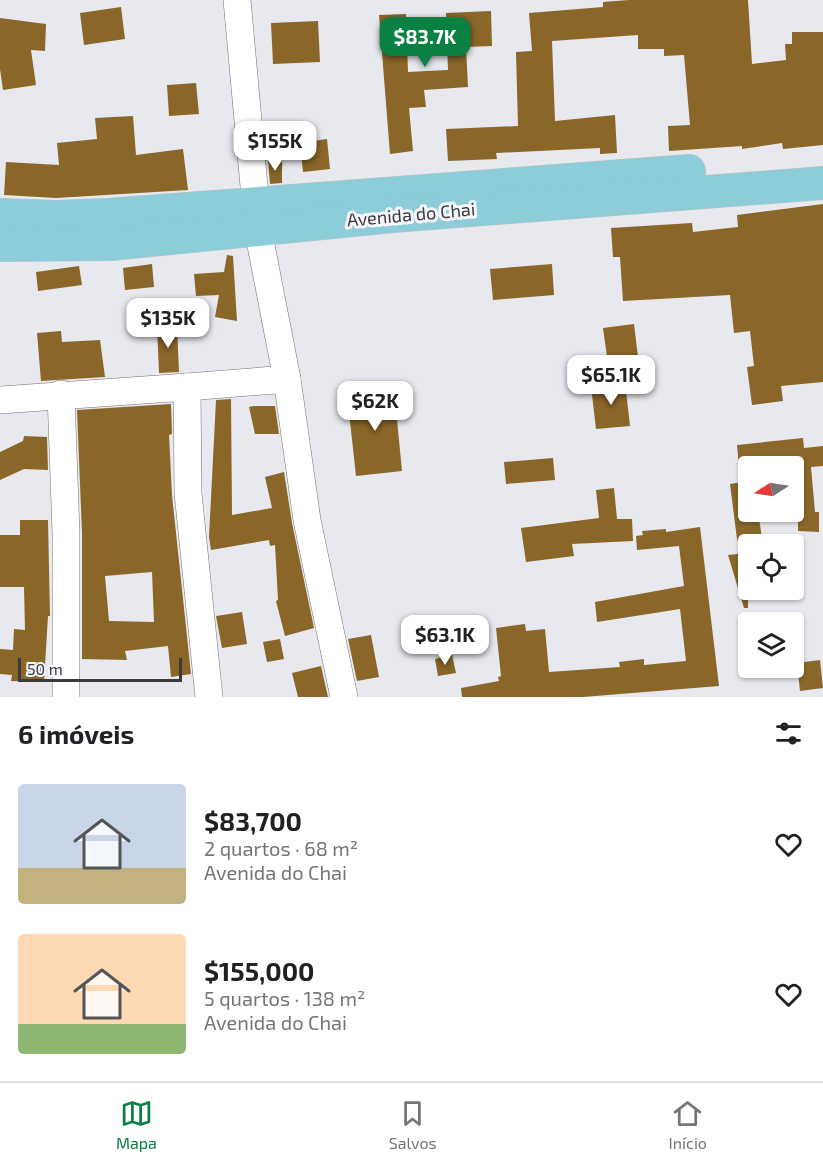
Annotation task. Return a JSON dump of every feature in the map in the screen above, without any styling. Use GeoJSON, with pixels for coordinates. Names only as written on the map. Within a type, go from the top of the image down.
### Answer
{"type":"FeatureCollection","features":[{"type":"Feature","properties":{"kind":"main road","name":"Avenida do Chai"},"geometry":{"type":"LineString","coordinates":[[0,245],[111,244],[257,216],[823,162]]}},
{"type":"Feature","properties":{"kind":"main road","name":"Avenida do Chai"},"geometry":{"type":"LineString","coordinates":[[0,215],[56,217],[106,215],[393,216],[823,183]]}},
{"type":"Feature","properties":{"kind":"street"},"geometry":{"type":"LineString","coordinates":[[243,0],[257,216],[287,379],[307,520],[344,697]]}},
{"type":"Feature","properties":{"kind":"street"},"geometry":{"type":"LineString","coordinates":[[0,400],[287,379]]}},
{"type":"Feature","properties":{"kind":"street"},"geometry":{"type":"LineString","coordinates":[[187,387],[188,493],[208,697]]}},
{"type":"Feature","properties":{"kind":"street"},"geometry":{"type":"LineString","coordinates":[[61,394],[66,533],[66,697]]}},
{"type":"Feature","properties":{"kind":"building"},"geometry":{"type":"Polygon","coordinates":[[[748,0],[752,64],[786,60],[785,44],[792,44],[792,32],[823,32],[823,145],[783,149],[782,143],[742,149],[742,146],[669,151],[668,126],[690,125],[684,55],[664,56],[664,49],[638,49],[638,35],[552,41],[555,121],[615,115],[617,153],[600,154],[600,148],[496,153],[497,159],[448,161],[446,129],[518,126],[516,52],[532,51],[529,13],[603,7],[603,2],[748,0]]]}},
{"type":"Feature","properties":{"kind":"building"},"geometry":{"type":"Polygon","coordinates":[[[121,7],[125,39],[84,45],[80,13],[121,7]]]}},
{"type":"Feature","properties":{"kind":"building"},"geometry":{"type":"Polygon","coordinates":[[[491,11],[492,46],[466,47],[468,87],[424,90],[426,107],[409,108],[413,151],[390,154],[379,15],[406,14],[408,72],[448,70],[446,13],[491,11]]]}},
{"type":"Feature","properties":{"kind":"building"},"geometry":{"type":"Polygon","coordinates":[[[0,18],[46,24],[45,51],[31,50],[36,85],[3,90],[0,69],[0,18]]]}},
{"type":"Feature","properties":{"kind":"building"},"geometry":{"type":"Polygon","coordinates":[[[318,21],[320,62],[273,64],[271,23],[318,21]]]}},
{"type":"Feature","properties":{"kind":"building"},"geometry":{"type":"Polygon","coordinates":[[[196,83],[199,114],[169,116],[167,85],[196,83]]]}},
{"type":"Feature","properties":{"kind":"building"},"geometry":{"type":"Polygon","coordinates":[[[133,116],[136,155],[183,149],[188,190],[56,198],[4,195],[6,162],[59,165],[57,143],[97,139],[95,118],[133,116]]]}},
{"type":"Feature","properties":{"kind":"building"},"geometry":{"type":"Polygon","coordinates":[[[327,139],[330,169],[303,172],[300,143],[327,139]]]}},
{"type":"Feature","properties":{"kind":"building"},"geometry":{"type":"Polygon","coordinates":[[[268,161],[282,161],[282,183],[270,184],[268,161]]]}},
{"type":"Feature","properties":{"kind":"building"},"geometry":{"type":"Polygon","coordinates":[[[823,204],[823,382],[781,386],[783,401],[752,405],[747,367],[754,366],[750,331],[734,333],[730,295],[623,301],[620,257],[613,257],[611,228],[692,223],[693,232],[738,227],[737,215],[823,204]]]}},
{"type":"Feature","properties":{"kind":"building"},"geometry":{"type":"Polygon","coordinates":[[[227,255],[233,256],[237,321],[215,317],[219,295],[196,296],[194,274],[224,272],[227,255]]]}},
{"type":"Feature","properties":{"kind":"building"},"geometry":{"type":"Polygon","coordinates":[[[152,264],[154,287],[125,290],[123,268],[152,264]]]}},
{"type":"Feature","properties":{"kind":"building"},"geometry":{"type":"Polygon","coordinates":[[[552,264],[554,295],[493,300],[490,269],[552,264]]]}},
{"type":"Feature","properties":{"kind":"building"},"geometry":{"type":"Polygon","coordinates":[[[79,266],[82,285],[38,291],[36,272],[79,266]]]}},
{"type":"Feature","properties":{"kind":"building"},"geometry":{"type":"Polygon","coordinates":[[[634,324],[640,374],[610,378],[603,328],[634,324]]]}},
{"type":"Feature","properties":{"kind":"building"},"geometry":{"type":"Polygon","coordinates":[[[157,326],[177,326],[179,372],[159,373],[157,326]]]}},
{"type":"Feature","properties":{"kind":"building"},"geometry":{"type":"Polygon","coordinates":[[[61,331],[62,342],[100,340],[105,377],[41,381],[37,333],[61,331]]]}},
{"type":"Feature","properties":{"kind":"building"},"geometry":{"type":"Polygon","coordinates":[[[625,382],[630,426],[596,429],[591,386],[625,382]]]}},
{"type":"Feature","properties":{"kind":"building"},"geometry":{"type":"Polygon","coordinates":[[[394,389],[402,471],[356,476],[347,394],[394,389]]]}},
{"type":"Feature","properties":{"kind":"building"},"geometry":{"type":"Polygon","coordinates":[[[231,399],[232,515],[272,508],[265,477],[284,472],[314,628],[285,636],[276,601],[278,600],[275,545],[270,546],[269,540],[211,550],[209,537],[216,400],[231,399]]]}},
{"type":"Feature","properties":{"kind":"building"},"geometry":{"type":"Polygon","coordinates":[[[171,404],[172,434],[169,435],[172,495],[191,674],[171,677],[168,646],[125,651],[127,660],[82,659],[82,533],[77,410],[171,404]],[[152,572],[105,576],[109,621],[154,622],[152,572]]]}},
{"type":"Feature","properties":{"kind":"building"},"geometry":{"type":"Polygon","coordinates":[[[275,406],[279,434],[255,434],[249,407],[275,406]]]}},
{"type":"Feature","properties":{"kind":"building"},"geometry":{"type":"Polygon","coordinates":[[[24,436],[47,437],[48,470],[24,469],[0,480],[0,452],[23,441],[24,436]]]}},
{"type":"Feature","properties":{"kind":"building"},"geometry":{"type":"Polygon","coordinates":[[[803,438],[804,448],[823,446],[823,466],[811,467],[815,512],[819,512],[819,532],[798,531],[798,522],[804,522],[804,456],[738,456],[737,445],[803,438]]]}},
{"type":"Feature","properties":{"kind":"building"},"geometry":{"type":"Polygon","coordinates":[[[553,458],[555,480],[506,484],[504,462],[553,458]]]}},
{"type":"Feature","properties":{"kind":"building"},"geometry":{"type":"Polygon","coordinates":[[[738,483],[738,522],[760,522],[761,534],[738,534],[738,542],[730,484],[738,483]]]}},
{"type":"Feature","properties":{"kind":"building"},"geometry":{"type":"Polygon","coordinates":[[[614,488],[617,519],[632,519],[633,541],[572,544],[574,556],[526,562],[521,528],[599,518],[596,490],[614,488]]]}},
{"type":"Feature","properties":{"kind":"building"},"geometry":{"type":"Polygon","coordinates":[[[20,520],[48,520],[50,616],[48,616],[44,682],[11,681],[12,675],[0,674],[0,649],[13,650],[14,629],[25,630],[24,587],[0,587],[0,535],[20,535],[20,520]]]}},
{"type":"Feature","properties":{"kind":"building"},"geometry":{"type":"Polygon","coordinates":[[[700,527],[719,686],[583,697],[462,697],[461,688],[499,681],[498,677],[501,676],[496,628],[525,624],[526,631],[545,629],[549,672],[620,667],[619,662],[644,659],[644,665],[686,661],[680,609],[597,622],[595,602],[684,586],[679,546],[637,550],[636,536],[643,535],[642,531],[666,529],[666,532],[700,527]]]}},
{"type":"Feature","properties":{"kind":"building"},"geometry":{"type":"Polygon","coordinates":[[[738,554],[738,588],[728,555],[738,554]]]}},
{"type":"Feature","properties":{"kind":"building"},"geometry":{"type":"Polygon","coordinates":[[[742,600],[748,600],[748,608],[744,608],[742,600]]]}},
{"type":"Feature","properties":{"kind":"building"},"geometry":{"type":"Polygon","coordinates":[[[242,612],[247,644],[222,648],[216,616],[242,612]]]}},
{"type":"Feature","properties":{"kind":"building"},"geometry":{"type":"Polygon","coordinates":[[[371,635],[379,677],[357,681],[348,639],[371,635]]]}},
{"type":"Feature","properties":{"kind":"building"},"geometry":{"type":"Polygon","coordinates":[[[280,639],[284,659],[267,662],[263,642],[280,639]]]}},
{"type":"Feature","properties":{"kind":"building"},"geometry":{"type":"Polygon","coordinates":[[[452,655],[456,673],[438,676],[435,659],[452,655]]]}},
{"type":"Feature","properties":{"kind":"building"},"geometry":{"type":"Polygon","coordinates":[[[820,660],[823,688],[800,691],[799,678],[804,678],[804,662],[820,660]]]}},
{"type":"Feature","properties":{"kind":"building"},"geometry":{"type":"Polygon","coordinates":[[[321,666],[328,697],[298,697],[292,673],[321,666]]]}}]}
